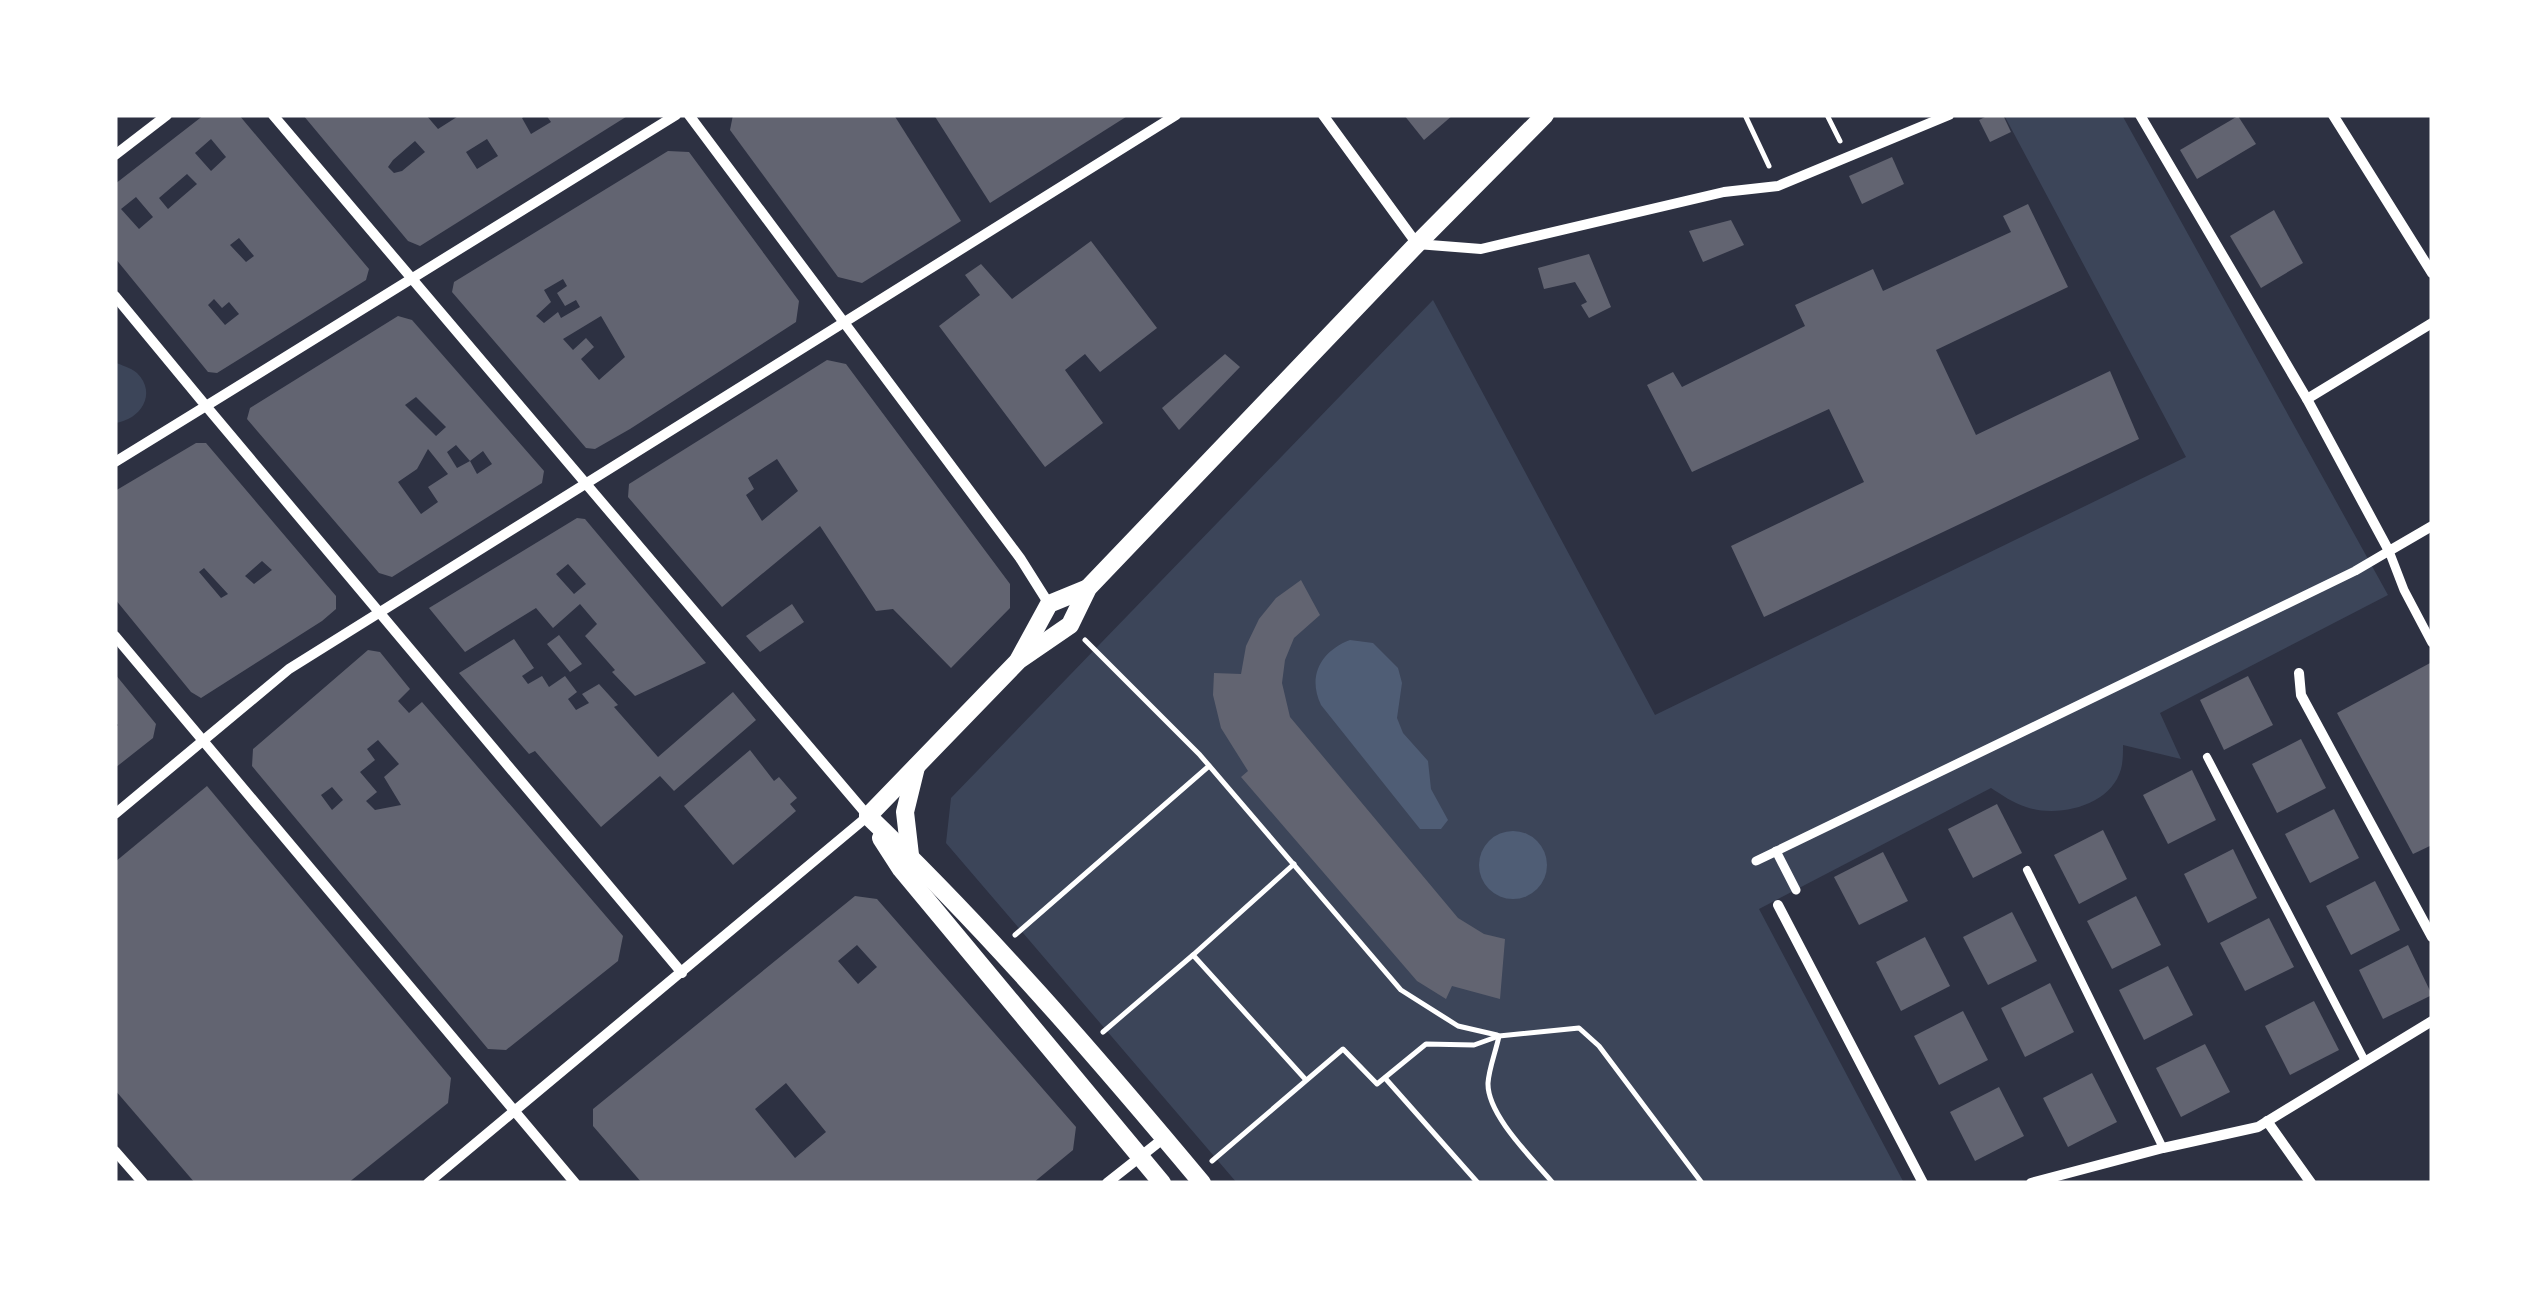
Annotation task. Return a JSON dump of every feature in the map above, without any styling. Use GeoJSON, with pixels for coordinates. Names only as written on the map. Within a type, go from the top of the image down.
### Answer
{"type":"FeatureCollection","features":[{"type":"Feature","properties":{"kind":"street"},"geometry":{"type":"LineString","coordinates":[[115,156],[167,115]]}},
{"type":"Feature","properties":{"kind":"street"},"geometry":{"type":"LineString","coordinates":[[273,115],[868,816],[999,949],[1198,1179]]}},
{"type":"Feature","properties":{"kind":"street"},"geometry":{"type":"LineString","coordinates":[[115,462],[676,115]]}},
{"type":"Feature","properties":{"kind":"street"},"geometry":{"type":"LineString","coordinates":[[689,115],[1020,558],[1059,618],[1049,642]]}},
{"type":"Feature","properties":{"kind":"street"},"geometry":{"type":"LineString","coordinates":[[115,814],[290,669],[1176,115]]}},
{"type":"Feature","properties":{"kind":"street"},"geometry":{"type":"LineString","coordinates":[[1323,115],[1416,244],[1481,250],[1724,192],[1778,186],[1949,115]]}},
{"type":"Feature","properties":{"kind":"street"},"geometry":{"type":"LineString","coordinates":[[428,1183],[868,816],[1019,660],[1070,624],[1088,588],[1416,244],[1545,115]]}},
{"type":"Feature","properties":{"kind":"street"},"geometry":{"type":"LineString","coordinates":[[2140,115],[2307,399],[2432,642]]}},
{"type":"Feature","properties":{"kind":"street"},"geometry":{"type":"LineString","coordinates":[[2333,115],[2432,273]]}},
{"type":"Feature","properties":{"kind":"street"},"geometry":{"type":"LineString","coordinates":[[115,296],[682,974]]}},
{"type":"Feature","properties":{"kind":"street"},"geometry":{"type":"LineString","coordinates":[[2307,399],[2432,323]]}},
{"type":"Feature","properties":{"kind":"street"},"geometry":{"type":"LineString","coordinates":[[1756,861],[2355,572],[2432,526]]}},
{"type":"Feature","properties":{"kind":"street"},"geometry":{"type":"LineString","coordinates":[[1019,660],[1049,604],[1088,588]]}},
{"type":"Feature","properties":{"kind":"street"},"geometry":{"type":"LineString","coordinates":[[115,636],[575,1183]]}},
{"type":"Feature","properties":{"kind":"street"},"geometry":{"type":"LineString","coordinates":[[2299,673],[2301,695],[2432,937]]}},
{"type":"Feature","properties":{"kind":"street"},"geometry":{"type":"LineString","coordinates":[[910,855],[905,812],[916,766]]}},
{"type":"Feature","properties":{"kind":"street"},"geometry":{"type":"LineString","coordinates":[[868,816],[901,870],[1162,1183]]}},
{"type":"Feature","properties":{"kind":"street"},"geometry":{"type":"LineString","coordinates":[[1776,851],[1796,890]]}},
{"type":"Feature","properties":{"kind":"street"},"geometry":{"type":"LineString","coordinates":[[1778,905],[1923,1183]]}},
{"type":"Feature","properties":{"kind":"street"},"geometry":{"type":"LineString","coordinates":[[2032,1183],[2163,1148],[2258,1128],[2432,1021]]}},
{"type":"Feature","properties":{"kind":"street"},"geometry":{"type":"LineString","coordinates":[[2266,1121],[2311,1183]]}},
{"type":"Feature","properties":{"kind":"street"},"geometry":{"type":"LineString","coordinates":[[1107,1183],[1164,1138]]}},
{"type":"Feature","properties":{"kind":"street"},"geometry":{"type":"LineString","coordinates":[[115,1151],[143,1183]]}},
{"type":"Feature","properties":{"kind":"lane"},"geometry":{"type":"LineString","coordinates":[[2207,757],[2365,1061]]}},
{"type":"Feature","properties":{"kind":"lane"},"geometry":{"type":"LineString","coordinates":[[2027,870],[2163,1148]]}},
{"type":"Feature","properties":{"kind":"path"},"geometry":{"type":"LineString","coordinates":[[1745,115],[1778,186]]}},
{"type":"Feature","properties":{"kind":"path"},"geometry":{"type":"LineString","coordinates":[[1070,624],[1209,766],[1401,990],[1458,1026],[1500,1036]]}},
{"type":"Feature","properties":{"kind":"path"},"geometry":{"type":"LineString","coordinates":[[999,949],[1209,766]]}},
{"type":"Feature","properties":{"kind":"path"},"geometry":{"type":"LineString","coordinates":[[1085,1047],[1294,864]]}},
{"type":"Feature","properties":{"kind":"path"},"geometry":{"type":"LineString","coordinates":[[1193,955],[1306,1080]]}},
{"type":"Feature","properties":{"kind":"path"},"geometry":{"type":"LineString","coordinates":[[1198,1179],[1343,1049],[1377,1084],[1426,1044],[1474,1045],[1500,1036],[1579,1028],[1599,1046],[1702,1183]]}},
{"type":"Feature","properties":{"kind":"path"},"geometry":{"type":"LineString","coordinates":[[1500,1036],[1488,1085],[1490,1099],[1502,1122],[1553,1183]]}},
{"type":"Feature","properties":{"kind":"path"},"geometry":{"type":"LineString","coordinates":[[1385,1078],[1478,1183]]}},
{"type":"Feature","properties":{"kind":"shaded area"},"geometry":{"type":"Polygon","coordinates":[[[2004,115],[2122,115],[2388,595],[2160,713],[2181,759],[2123,745],[2123,760],[2115,782],[2095,800],[2067,810],[2026,807],[1991,788],[1759,909],[1904,1183],[1237,1183],[946,843],[951,798],[1433,300],[1655,715],[2186,457],[2004,115]]]}},
{"type":"Feature","properties":{"kind":"shaded area"},"geometry":{"type":"Polygon","coordinates":[[[115,362],[137,373],[146,397],[132,417],[115,423],[115,362]]]}},
{"type":"Feature","properties":{"kind":"shaded area"},"geometry":{"type":"Polygon","coordinates":[[[1350,640],[1373,643],[1398,668],[1402,683],[1397,718],[1403,733],[1428,761],[1431,789],[1448,820],[1441,829],[1420,829],[1321,705],[1316,684],[1319,666],[1331,651],[1350,640]]]}},
{"type":"Feature","properties":{"kind":"shaded area"},"geometry":{"type":"Polygon","coordinates":[[[1513,831],[1537,841],[1547,865],[1537,889],[1513,899],[1489,889],[1479,865],[1489,841],[1513,831]]]}},
{"type":"Feature","properties":{"kind":"building"},"geometry":{"type":"Polygon","coordinates":[[[204,115],[239,115],[369,269],[366,280],[217,373],[208,372],[115,258],[115,184],[204,115]],[[211,139],[195,153],[211,171],[226,157],[211,139]],[[187,174],[159,198],[168,209],[197,184],[187,174]],[[136,197],[121,209],[139,229],[153,217],[136,197]],[[239,238],[230,245],[246,262],[254,256],[239,238]],[[214,299],[208,305],[225,325],[239,314],[229,302],[222,308],[214,299]]]}},
{"type":"Feature","properties":{"kind":"building"},"geometry":{"type":"Polygon","coordinates":[[[303,115],[426,115],[438,129],[460,115],[526,115],[522,118],[531,134],[551,122],[546,115],[629,115],[420,246],[408,241],[303,115]],[[487,139],[466,152],[477,169],[498,156],[487,139]],[[415,141],[388,167],[394,173],[425,152],[415,141]]]}},
{"type":"Feature","properties":{"kind":"building"},"geometry":{"type":"Polygon","coordinates":[[[733,115],[894,115],[961,221],[862,283],[838,277],[730,130],[733,115]]]}},
{"type":"Feature","properties":{"kind":"building"},"geometry":{"type":"Polygon","coordinates":[[[934,115],[1129,115],[990,203],[934,115]]]}},
{"type":"Feature","properties":{"kind":"building"},"geometry":{"type":"Polygon","coordinates":[[[1404,115],[1453,115],[1424,140],[1404,115]]]}},
{"type":"Feature","properties":{"kind":"building"},"geometry":{"type":"Polygon","coordinates":[[[2003,115],[2011,132],[1990,142],[1979,120],[2003,115]]]}},
{"type":"Feature","properties":{"kind":"building"},"geometry":{"type":"Polygon","coordinates":[[[2238,116],[2256,144],[2197,179],[2180,150],[2238,116]]]}},
{"type":"Feature","properties":{"kind":"building"},"geometry":{"type":"Polygon","coordinates":[[[668,151],[689,152],[799,301],[796,322],[595,449],[586,448],[452,292],[454,282],[668,151]],[[563,279],[544,290],[551,302],[536,316],[544,323],[558,312],[561,318],[580,307],[576,300],[565,306],[557,293],[567,286],[563,279]],[[601,316],[563,339],[573,350],[586,338],[594,347],[581,359],[599,380],[625,357],[601,316]]]}},
{"type":"Feature","properties":{"kind":"building"},"geometry":{"type":"Polygon","coordinates":[[[1892,157],[1904,184],[1862,204],[1849,176],[1892,157]]]}},
{"type":"Feature","properties":{"kind":"building"},"geometry":{"type":"Polygon","coordinates":[[[2028,204],[2068,287],[1936,350],[1976,435],[2110,371],[2139,439],[1764,617],[1731,546],[1864,482],[1829,409],[1692,472],[1647,385],[1673,372],[1682,387],[1805,326],[1795,305],[1873,269],[1883,291],[2011,232],[2003,216],[2028,204]]]}},
{"type":"Feature","properties":{"kind":"building"},"geometry":{"type":"Polygon","coordinates":[[[2274,210],[2303,263],[2261,288],[2230,236],[2274,210]]]}},
{"type":"Feature","properties":{"kind":"building"},"geometry":{"type":"Polygon","coordinates":[[[1731,220],[1744,245],[1703,262],[1689,231],[1731,220]]]}},
{"type":"Feature","properties":{"kind":"building"},"geometry":{"type":"Polygon","coordinates":[[[1091,241],[1157,328],[1100,372],[1085,354],[1065,370],[1103,423],[1045,467],[939,326],[980,295],[965,275],[981,264],[1012,299],[1091,241]]]}},
{"type":"Feature","properties":{"kind":"building"},"geometry":{"type":"Polygon","coordinates":[[[1589,254],[1611,307],[1589,318],[1581,305],[1587,302],[1575,282],[1544,289],[1538,268],[1589,254]]]}},
{"type":"Feature","properties":{"kind":"building"},"geometry":{"type":"Polygon","coordinates":[[[398,316],[412,320],[544,471],[542,483],[392,577],[379,573],[247,419],[250,408],[398,316]],[[416,397],[405,405],[436,436],[446,427],[416,397]],[[456,445],[447,452],[457,468],[470,461],[456,445]],[[428,449],[417,469],[398,482],[421,514],[438,502],[428,487],[448,474],[428,449]],[[483,451],[470,461],[477,474],[492,464],[483,451]]]}},
{"type":"Feature","properties":{"kind":"building"},"geometry":{"type":"Polygon","coordinates":[[[1225,354],[1240,367],[1179,430],[1162,408],[1225,354]]]}},
{"type":"Feature","properties":{"kind":"building"},"geometry":{"type":"Polygon","coordinates":[[[827,360],[846,364],[1010,584],[1010,608],[951,668],[893,609],[876,611],[820,526],[722,607],[628,497],[629,484],[827,360]],[[777,459],[748,478],[754,489],[746,495],[762,521],[798,491],[777,459]]]}},
{"type":"Feature","properties":{"kind":"building"},"geometry":{"type":"Polygon","coordinates":[[[196,443],[206,443],[336,596],[336,609],[201,698],[191,692],[115,599],[115,491],[196,443]],[[262,561],[245,576],[254,584],[272,570],[262,561]],[[204,568],[199,572],[221,598],[228,594],[204,568]]]}},
{"type":"Feature","properties":{"kind":"building"},"geometry":{"type":"Polygon","coordinates":[[[577,518],[585,519],[706,663],[635,696],[585,636],[597,624],[580,604],[553,628],[536,608],[465,652],[429,608],[577,518]],[[568,564],[556,574],[574,594],[586,584],[568,564]]]}},
{"type":"Feature","properties":{"kind":"building"},"geometry":{"type":"Polygon","coordinates":[[[1301,580],[1320,615],[1294,638],[1285,660],[1282,683],[1290,717],[1458,918],[1484,934],[1505,939],[1500,999],[1452,986],[1446,999],[1417,981],[1241,777],[1248,771],[1221,728],[1213,695],[1214,673],[1241,674],[1246,646],[1259,619],[1276,598],[1301,580]]]}},
{"type":"Feature","properties":{"kind":"building"},"geometry":{"type":"Polygon","coordinates":[[[792,604],[804,622],[760,652],[746,636],[792,604]]]}},
{"type":"Feature","properties":{"kind":"building"},"geometry":{"type":"Polygon","coordinates":[[[559,635],[582,664],[570,672],[547,644],[559,635]]]}},
{"type":"Feature","properties":{"kind":"building"},"geometry":{"type":"Polygon","coordinates":[[[514,639],[534,668],[522,676],[528,684],[542,676],[549,687],[565,676],[577,692],[568,699],[576,710],[589,703],[582,694],[599,684],[658,757],[733,692],[756,720],[674,791],[660,776],[601,827],[535,751],[529,754],[459,673],[514,639]]]}},
{"type":"Feature","properties":{"kind":"building"},"geometry":{"type":"Polygon","coordinates":[[[368,650],[380,652],[410,689],[398,701],[409,713],[422,702],[623,936],[618,961],[506,1050],[488,1049],[252,766],[253,749],[368,650]],[[378,740],[367,749],[375,760],[360,772],[377,792],[366,801],[375,810],[401,805],[384,777],[399,764],[378,740]],[[332,787],[321,795],[332,810],[343,800],[332,787]]]}},
{"type":"Feature","properties":{"kind":"building"},"geometry":{"type":"Polygon","coordinates":[[[2432,662],[2432,845],[2413,854],[2337,713],[2432,662]]]}},
{"type":"Feature","properties":{"kind":"building"},"geometry":{"type":"Polygon","coordinates":[[[115,674],[156,724],[153,738],[115,768],[118,725],[115,674]]]}},
{"type":"Feature","properties":{"kind":"building"},"geometry":{"type":"Polygon","coordinates":[[[2248,676],[2273,725],[2224,750],[2200,700],[2248,676]]]}},
{"type":"Feature","properties":{"kind":"building"},"geometry":{"type":"Polygon","coordinates":[[[2301,739],[2326,788],[2277,813],[2252,764],[2301,739]]]}},
{"type":"Feature","properties":{"kind":"building"},"geometry":{"type":"Polygon","coordinates":[[[750,750],[774,781],[779,777],[797,798],[790,804],[796,811],[733,865],[684,806],[750,750]]]}},
{"type":"Feature","properties":{"kind":"building"},"geometry":{"type":"Polygon","coordinates":[[[2192,770],[2216,820],[2168,844],[2143,795],[2192,770]]]}},
{"type":"Feature","properties":{"kind":"building"},"geometry":{"type":"Polygon","coordinates":[[[207,786],[451,1078],[448,1103],[348,1183],[195,1183],[115,1090],[115,862],[207,786]]]}},
{"type":"Feature","properties":{"kind":"building"},"geometry":{"type":"Polygon","coordinates":[[[1997,804],[2022,853],[1973,878],[1948,829],[1997,804]]]}},
{"type":"Feature","properties":{"kind":"building"},"geometry":{"type":"Polygon","coordinates":[[[2334,809],[2359,858],[2310,883],[2285,834],[2334,809]]]}},
{"type":"Feature","properties":{"kind":"building"},"geometry":{"type":"Polygon","coordinates":[[[2103,830],[2127,879],[2079,904],[2054,855],[2103,830]]]}},
{"type":"Feature","properties":{"kind":"building"},"geometry":{"type":"Polygon","coordinates":[[[2233,849],[2257,898],[2208,923],[2184,874],[2233,849]]]}},
{"type":"Feature","properties":{"kind":"building"},"geometry":{"type":"Polygon","coordinates":[[[1883,852],[1908,901],[1859,925],[1834,877],[1883,852]]]}},
{"type":"Feature","properties":{"kind":"building"},"geometry":{"type":"Polygon","coordinates":[[[2375,881],[2400,930],[2351,955],[2326,906],[2375,881]]]}},
{"type":"Feature","properties":{"kind":"building"},"geometry":{"type":"Polygon","coordinates":[[[855,896],[877,899],[1076,1127],[1073,1150],[1033,1183],[642,1183],[593,1126],[593,1109],[855,896]],[[857,945],[838,961],[858,984],[877,967],[857,945]],[[786,1083],[755,1109],[795,1158],[826,1132],[786,1083]]]}},
{"type":"Feature","properties":{"kind":"building"},"geometry":{"type":"Polygon","coordinates":[[[2136,896],[2161,945],[2112,969],[2087,921],[2136,896]]]}},
{"type":"Feature","properties":{"kind":"building"},"geometry":{"type":"Polygon","coordinates":[[[2012,912],[2037,961],[1988,985],[1963,937],[2012,912]]]}},
{"type":"Feature","properties":{"kind":"building"},"geometry":{"type":"Polygon","coordinates":[[[2269,918],[2294,967],[2245,991],[2220,943],[2269,918]]]}},
{"type":"Feature","properties":{"kind":"building"},"geometry":{"type":"Polygon","coordinates":[[[1925,937],[1950,986],[1901,1011],[1876,962],[1925,937]]]}},
{"type":"Feature","properties":{"kind":"building"},"geometry":{"type":"Polygon","coordinates":[[[2408,945],[2432,995],[2383,1019],[2359,970],[2408,945]]]}},
{"type":"Feature","properties":{"kind":"building"},"geometry":{"type":"Polygon","coordinates":[[[2168,966],[2193,1015],[2144,1040],[2119,990],[2168,966]]]}},
{"type":"Feature","properties":{"kind":"building"},"geometry":{"type":"Polygon","coordinates":[[[2050,983],[2074,1032],[2025,1057],[2001,1008],[2050,983]]]}},
{"type":"Feature","properties":{"kind":"building"},"geometry":{"type":"Polygon","coordinates":[[[2314,1001],[2339,1050],[2290,1075],[2265,1026],[2314,1001]]]}},
{"type":"Feature","properties":{"kind":"building"},"geometry":{"type":"Polygon","coordinates":[[[1963,1011],[1988,1060],[1939,1085],[1914,1036],[1963,1011]]]}},
{"type":"Feature","properties":{"kind":"building"},"geometry":{"type":"Polygon","coordinates":[[[2205,1044],[2230,1092],[2181,1117],[2156,1068],[2205,1044]]]}},
{"type":"Feature","properties":{"kind":"building"},"geometry":{"type":"Polygon","coordinates":[[[2092,1073],[2117,1122],[2068,1147],[2043,1098],[2092,1073]]]}},
{"type":"Feature","properties":{"kind":"building"},"geometry":{"type":"Polygon","coordinates":[[[1999,1087],[2024,1136],[1975,1161],[1950,1112],[1999,1087]]]}}]}
